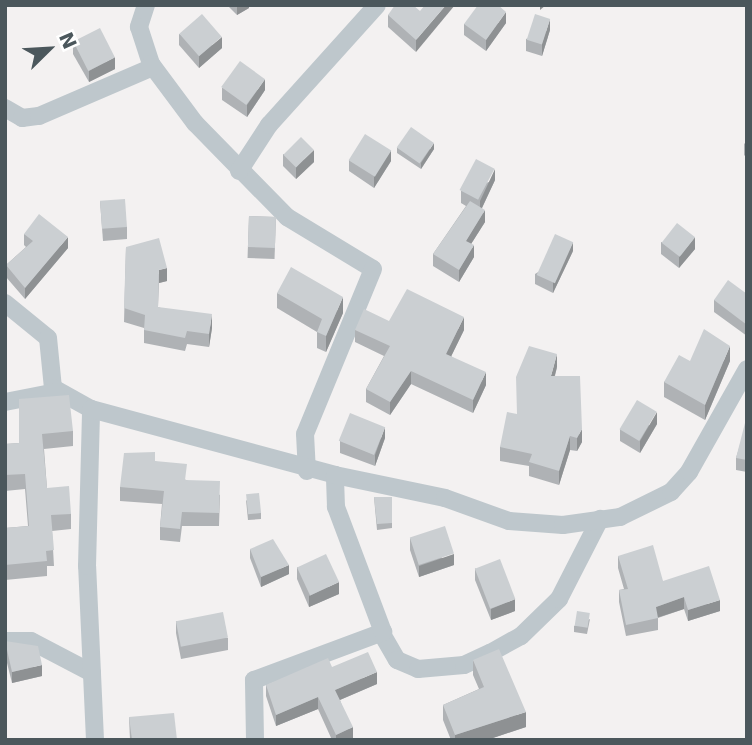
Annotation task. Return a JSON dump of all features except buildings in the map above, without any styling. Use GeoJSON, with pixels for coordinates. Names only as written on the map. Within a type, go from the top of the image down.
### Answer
{"type":"FeatureCollection","features":[{"type":"Feature","properties":{"kind":"street"},"geometry":{"type":"LineString","coordinates":[[146,5],[139,27],[153,67],[239,172],[286,217],[373,269],[305,434],[307,471]]}},
{"type":"Feature","properties":{"kind":"street"},"geometry":{"type":"LineString","coordinates":[[239,172],[269,125],[377,5]]}},
{"type":"Feature","properties":{"kind":"street"},"geometry":{"type":"LineString","coordinates":[[5,108],[22,118],[39,116],[153,67]]}},
{"type":"Feature","properties":{"kind":"street"},"geometry":{"type":"LineString","coordinates":[[5,303],[48,338],[48,374],[56,392]]}},
{"type":"Feature","properties":{"kind":"street"},"geometry":{"type":"LineString","coordinates":[[5,402],[56,392],[91,409],[307,471],[445,498],[509,521],[563,525],[620,517],[671,492],[702,453],[747,369]]}},
{"type":"Feature","properties":{"kind":"street"},"geometry":{"type":"LineString","coordinates":[[91,409],[92,673],[95,740]]}},
{"type":"Feature","properties":{"kind":"street"},"geometry":{"type":"LineString","coordinates":[[335,475],[337,507],[382,634],[397,660],[418,669],[464,664],[521,636],[559,599],[600,519]]}},
{"type":"Feature","properties":{"kind":"street"},"geometry":{"type":"LineString","coordinates":[[255,740],[254,680],[382,634]]}},
{"type":"Feature","properties":{"kind":"street"},"geometry":{"type":"LineString","coordinates":[[5,641],[31,641],[92,673]]}}]}
